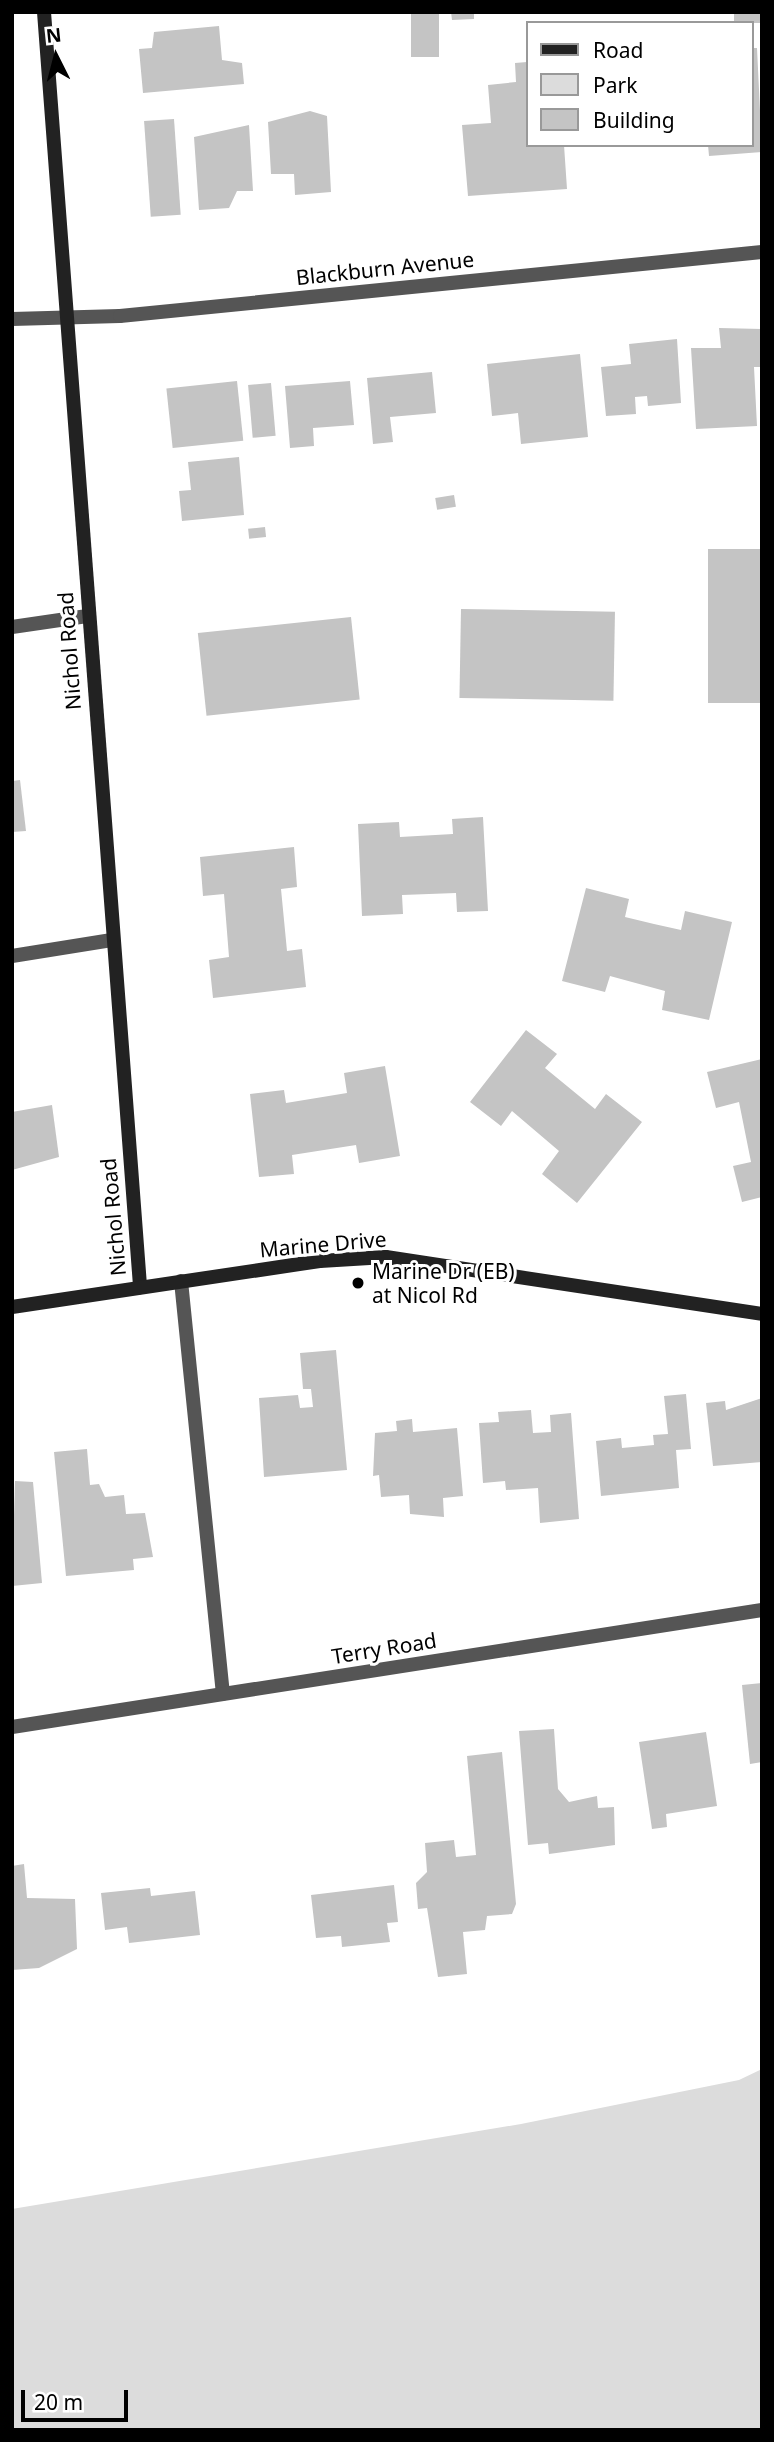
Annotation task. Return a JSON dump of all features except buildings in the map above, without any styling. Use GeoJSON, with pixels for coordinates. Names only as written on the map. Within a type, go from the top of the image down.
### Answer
{"type":"FeatureCollection","features":[{"type":"Feature","properties":{"kind":"street","name":"Nichol Road"},"geometry":{"type":"LineString","coordinates":[[44,12],[64,318],[141,1287]]}},
{"type":"Feature","properties":{"kind":"street","name":"Blackburn Avenue"},"geometry":{"type":"LineString","coordinates":[[12,318],[64,318],[762,252]]}},
{"type":"Feature","properties":{"kind":"street"},"geometry":{"type":"LineString","coordinates":[[12,627],[87,616]]}},
{"type":"Feature","properties":{"kind":"street"},"geometry":{"type":"LineString","coordinates":[[12,956],[112,940]]}},
{"type":"Feature","properties":{"kind":"street","name":"Marine Drive"},"geometry":{"type":"LineString","coordinates":[[12,1307],[181,1281],[386,1257],[762,1314]]}},
{"type":"Feature","properties":{"kind":"street"},"geometry":{"type":"LineString","coordinates":[[181,1281],[223,1694]]}},
{"type":"Feature","properties":{"kind":"street","name":"Terry Road"},"geometry":{"type":"LineString","coordinates":[[12,1727],[762,1610]]}},
{"type":"Feature","properties":{"kind":"green space"},"geometry":{"type":"Polygon","coordinates":[[[762,2069],[762,2430],[12,2430],[12,2209],[521,2124],[739,2080],[762,2069]]]}},
{"type":"Feature","properties":{"kind":"place","name":"Marine Dr (EB) at Nicol Rd"},"geometry":{"type":"Point","coordinates":[358,1283]}}]}
